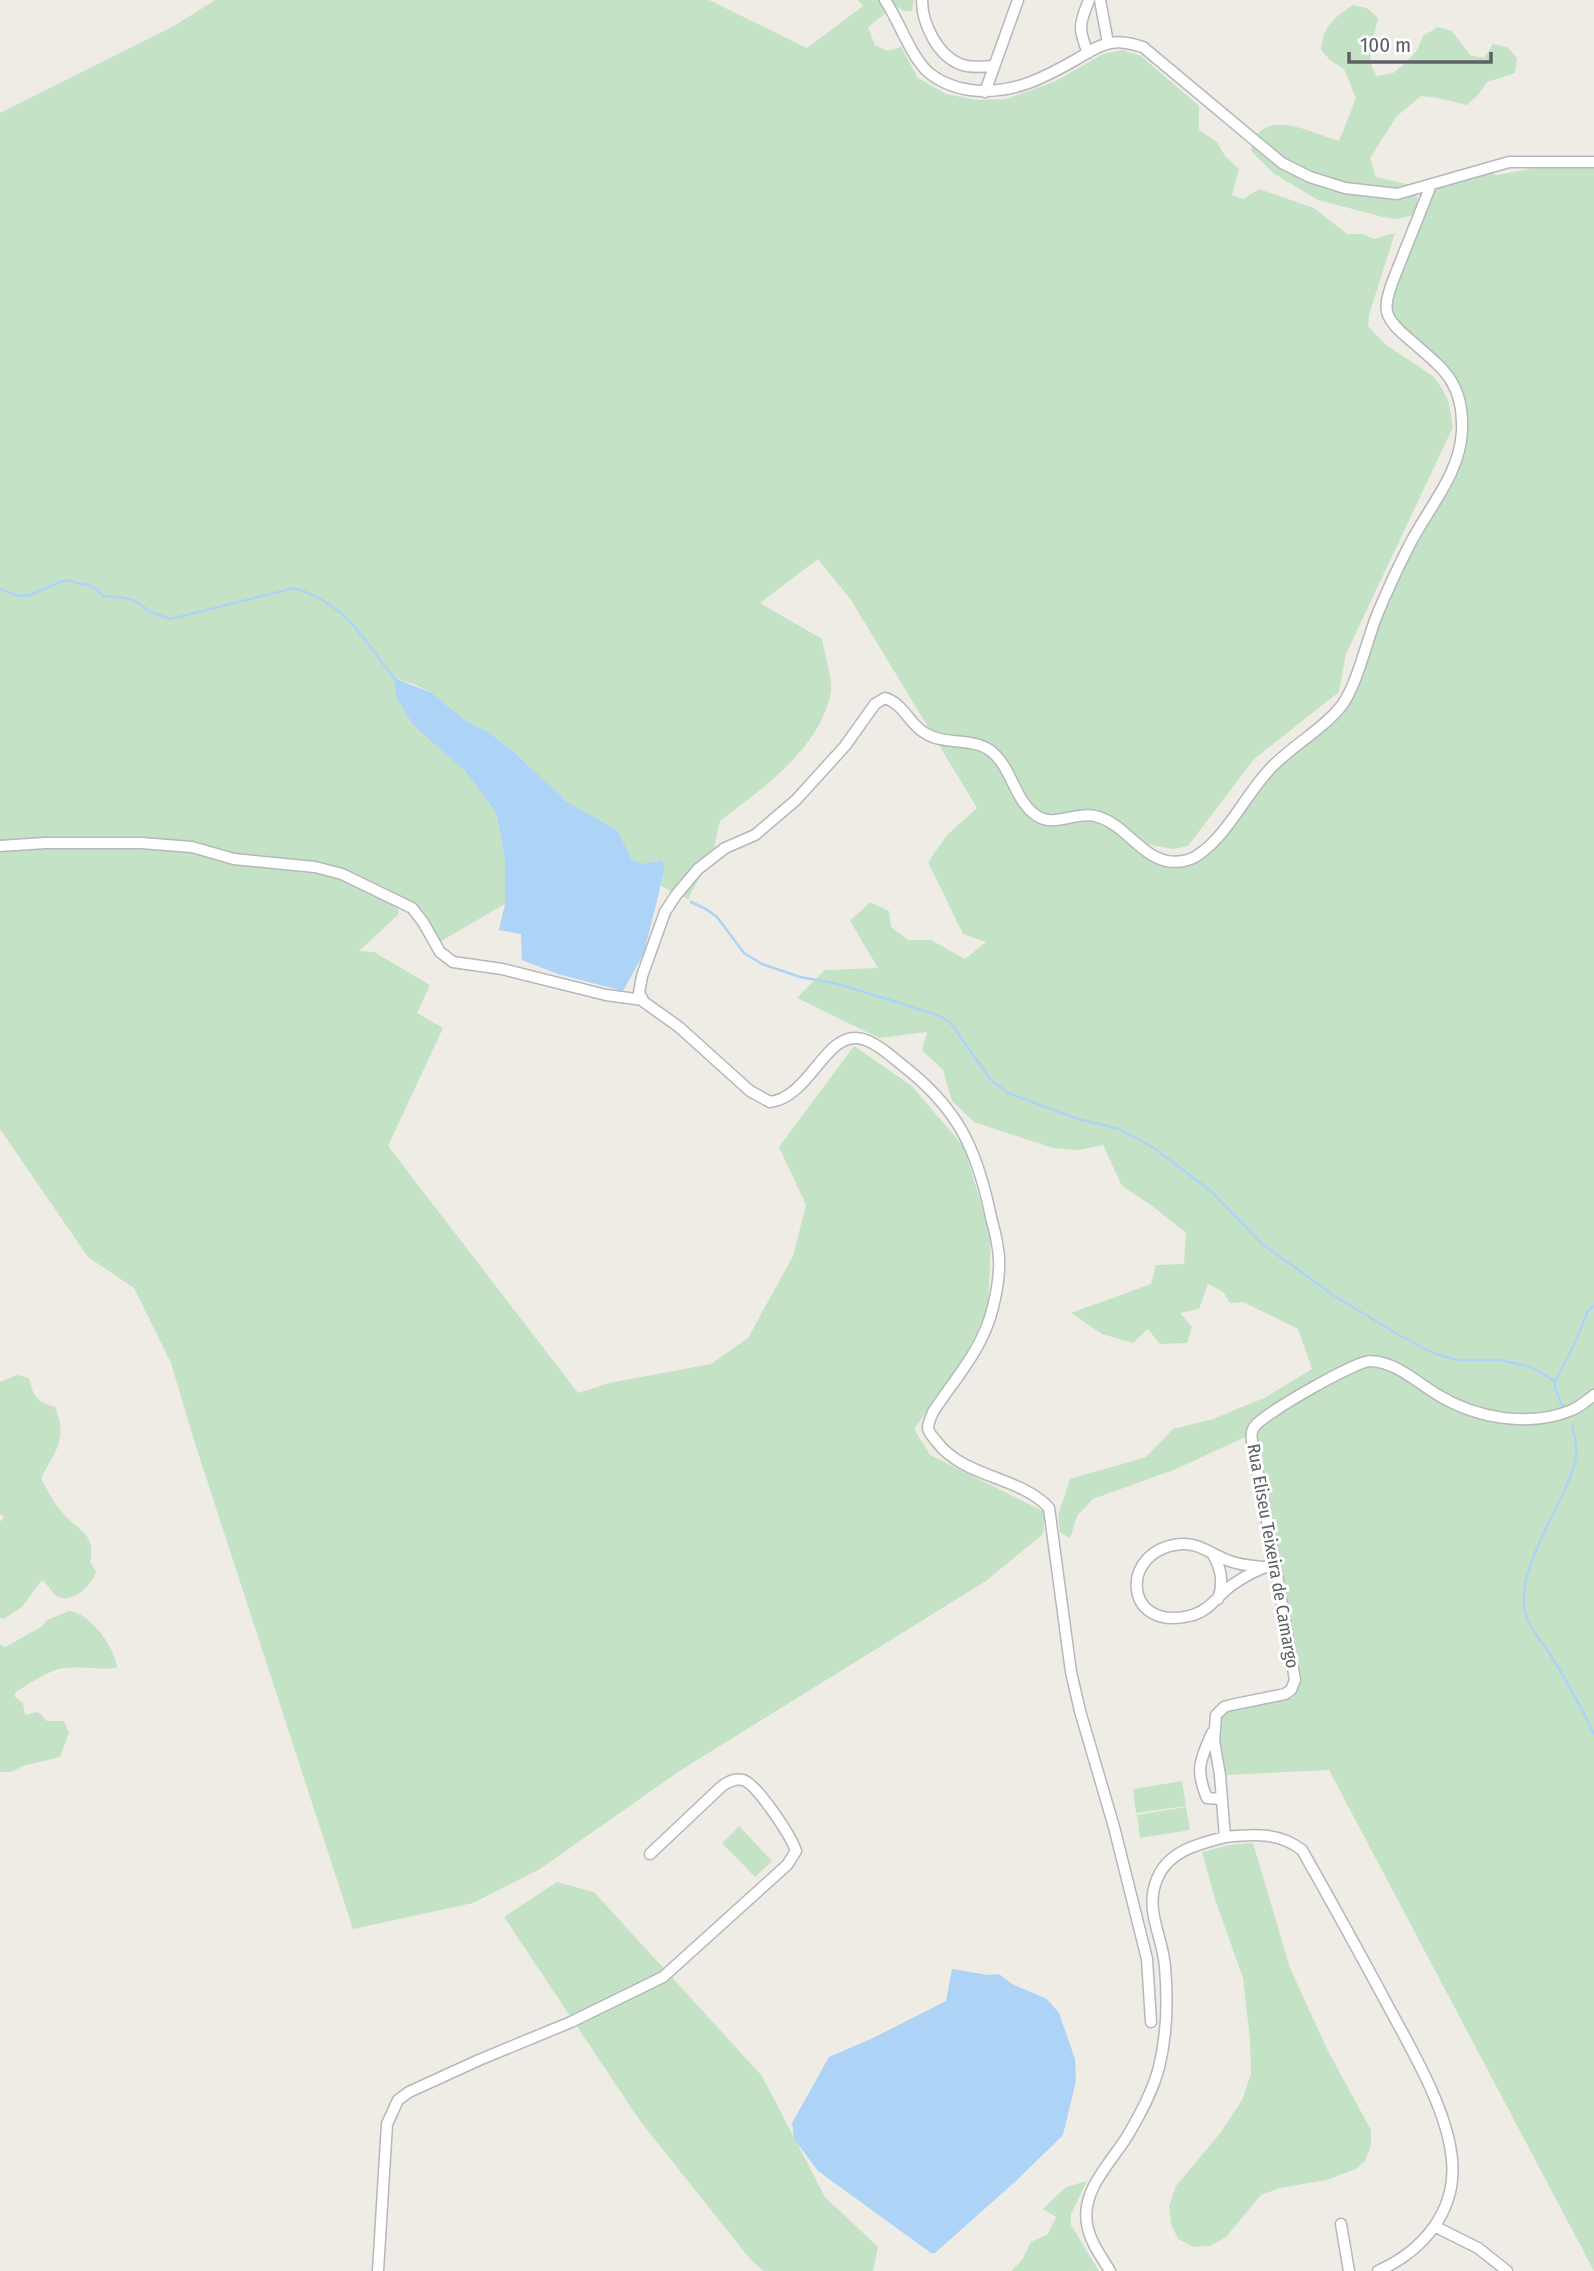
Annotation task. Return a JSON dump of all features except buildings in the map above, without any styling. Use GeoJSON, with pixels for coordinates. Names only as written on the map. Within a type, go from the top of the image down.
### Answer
{"type":"FeatureCollection","features":[{"type":"Feature","properties":{"kind":"street"},"geometry":{"type":"LineString","coordinates":[[885,0],[919,62],[928,72],[962,89],[985,92],[1013,89],[1032,83],[1108,43],[1128,43],[1143,47],[1282,163],[1310,177],[1345,188],[1397,194],[1509,162],[1594,162]]}},
{"type":"Feature","properties":{"kind":"street"},"geometry":{"type":"LineString","coordinates":[[922,0],[923,17],[942,50],[959,64],[973,67],[993,66]]}},
{"type":"Feature","properties":{"kind":"street"},"geometry":{"type":"LineString","coordinates":[[985,92],[1018,0]]}},
{"type":"Feature","properties":{"kind":"street"},"geometry":{"type":"LineString","coordinates":[[1088,53],[1080,31],[1089,0]]}},
{"type":"Feature","properties":{"kind":"street"},"geometry":{"type":"LineString","coordinates":[[1100,0],[1108,43]]}},
{"type":"Feature","properties":{"kind":"street"},"geometry":{"type":"LineString","coordinates":[[1151,2022],[1147,1959],[1114,1826],[1071,1672],[1049,1508],[1031,1494],[956,1460],[943,1450],[929,1430],[933,1412],[978,1348],[987,1329],[999,1278],[998,1244],[974,1152],[938,1097],[897,1061],[863,1039],[854,1037],[840,1042],[804,1083],[790,1094],[770,1102],[750,1091],[679,1027],[643,1000],[639,993],[642,976],[665,912],[676,895],[698,869],[725,848],[755,835],[796,800],[845,746],[876,704],[885,698],[897,704],[924,733],[943,741],[977,744],[990,750],[1011,778],[1024,803],[1032,813],[1041,818],[1050,821],[1079,815],[1097,816],[1108,820],[1155,856],[1168,861],[1196,857],[1211,844],[1270,768],[1334,714],[1349,694],[1384,601],[1411,542],[1450,476],[1460,453],[1462,429],[1457,390],[1447,372],[1394,325],[1387,313],[1387,297],[1432,185]]}},
{"type":"Feature","properties":{"kind":"street"},"geometry":{"type":"LineString","coordinates":[[0,846],[141,843],[192,847],[234,859],[315,867],[342,874],[412,908],[424,922],[440,952],[453,962],[502,969],[606,995],[643,1000]]}},
{"type":"Feature","properties":{"kind":"street","name":"Rua Eliseu Teixeira de Camargo"},"geometry":{"type":"LineString","coordinates":[[1214,1730],[1216,1715],[1224,1707],[1282,1696],[1293,1685],[1294,1677],[1252,1441],[1253,1429],[1277,1410],[1352,1367],[1370,1361],[1384,1364],[1414,1379],[1458,1407],[1505,1419],[1555,1416],[1575,1409],[1594,1395]]}},
{"type":"Feature","properties":{"kind":"street"},"geometry":{"type":"LineString","coordinates":[[1264,1567],[1234,1563],[1188,1544],[1168,1547],[1145,1562],[1136,1575],[1135,1584],[1146,1609],[1161,1617],[1188,1617],[1200,1613],[1231,1586],[1264,1567],[1275,1564]]}},
{"type":"Feature","properties":{"kind":"street"},"geometry":{"type":"LineString","coordinates":[[1212,1552],[1217,1560],[1222,1584],[1218,1599]]}},
{"type":"Feature","properties":{"kind":"street"},"geometry":{"type":"LineString","coordinates":[[1214,1730],[1200,1763],[1199,1780],[1207,1798],[1221,1799]]}},
{"type":"Feature","properties":{"kind":"street"},"geometry":{"type":"LineString","coordinates":[[1214,1730],[1225,1837]]}},
{"type":"Feature","properties":{"kind":"street"},"geometry":{"type":"LineString","coordinates":[[378,2271],[387,2124],[398,2100],[409,2092],[467,2065],[571,2022],[663,1977],[787,1865],[796,1849],[754,1786],[743,1780],[731,1780],[650,1854]]}},
{"type":"Feature","properties":{"kind":"street"},"geometry":{"type":"LineString","coordinates":[[1110,2271],[1090,2237],[1087,2210],[1093,2188],[1128,2135],[1151,2091],[1159,2067],[1165,2036],[1167,1985],[1153,1913],[1152,1893],[1163,1866],[1169,1859],[1200,1843],[1225,1837],[1266,1835],[1280,1838],[1302,1850],[1411,2049],[1449,2140],[1452,2159],[1450,2191],[1436,2227],[1404,2257],[1378,2271]]}},
{"type":"Feature","properties":{"kind":"street"},"geometry":{"type":"LineString","coordinates":[[1341,2224],[1349,2271]]}},
{"type":"Feature","properties":{"kind":"street"},"geometry":{"type":"LineString","coordinates":[[1436,2227],[1478,2248],[1507,2271]]}},
{"type":"Feature","properties":{"kind":"green space"},"geometry":{"type":"Polygon","coordinates":[[[215,0],[709,0],[807,48],[863,6],[858,0],[914,0],[912,11],[904,11],[895,6],[868,27],[875,45],[887,51],[901,47],[918,78],[946,94],[976,100],[1006,99],[1056,81],[1103,54],[1122,50],[1141,56],[1199,106],[1199,130],[1217,142],[1225,156],[1239,169],[1232,195],[1243,199],[1259,189],[1314,208],[1347,234],[1363,234],[1374,239],[1395,233],[1369,315],[1368,326],[1386,345],[1433,376],[1449,403],[1453,427],[1346,654],[1339,692],[1254,759],[1188,846],[1173,849],[1136,842],[1168,861],[1197,857],[1249,793],[1341,707],[1378,613],[1459,453],[1457,390],[1394,325],[1387,297],[1431,185],[1482,169],[1497,175],[1535,168],[1594,168],[1594,2271],[1329,1770],[1224,1775],[1217,1727],[1222,1714],[1233,1708],[1293,1698],[1300,1687],[1256,1432],[1176,1469],[1093,1499],[1077,1516],[1070,1538],[1060,1532],[1058,1515],[1070,1479],[1146,1457],[1173,1429],[1213,1419],[1264,1398],[1312,1369],[1298,1329],[1243,1302],[1230,1303],[1223,1292],[1208,1284],[1199,1309],[1180,1313],[1192,1327],[1187,1343],[1160,1344],[1148,1329],[1133,1343],[1102,1334],[1071,1313],[1151,1284],[1156,1265],[1184,1264],[1186,1233],[1122,1186],[1103,1145],[1079,1150],[1053,1148],[974,1122],[952,1101],[943,1070],[922,1050],[927,1032],[879,1038],[797,998],[825,970],[878,968],[850,921],[870,902],[889,911],[891,927],[908,940],[931,940],[965,959],[986,942],[963,934],[928,862],[947,835],[977,808],[851,600],[818,559],[760,603],[822,639],[831,687],[825,713],[815,732],[788,766],[720,821],[713,852],[688,899],[661,886],[664,872],[632,860],[618,831],[566,801],[514,752],[487,731],[467,722],[432,693],[394,678],[413,724],[465,771],[496,812],[505,859],[505,904],[436,944],[424,922],[395,900],[399,914],[359,951],[374,952],[430,985],[417,1013],[443,1028],[388,1146],[578,1393],[609,1383],[711,1364],[748,1338],[793,1256],[806,1205],[779,1147],[854,1046],[912,1086],[964,1147],[991,1237],[988,1310],[963,1360],[914,1429],[930,1455],[1045,1512],[1043,1534],[986,1581],[681,1770],[540,1869],[473,1903],[353,1929],[171,1363],[134,1288],[88,1257],[0,1129],[0,113],[174,26],[215,0]]]}},
{"type":"Feature","properties":{"kind":"green space"},"geometry":{"type":"Polygon","coordinates":[[[1353,5],[1367,8],[1378,18],[1370,54],[1377,76],[1393,73],[1407,62],[1417,50],[1423,36],[1438,27],[1452,31],[1470,55],[1484,58],[1493,44],[1507,47],[1517,58],[1515,73],[1487,82],[1467,105],[1421,96],[1397,116],[1370,158],[1376,177],[1411,185],[1418,199],[1413,215],[1397,219],[1318,200],[1273,173],[1251,151],[1256,136],[1273,125],[1296,127],[1339,141],[1356,98],[1344,69],[1331,61],[1321,50],[1330,24],[1353,5]]]}},
{"type":"Feature","properties":{"kind":"green space"},"geometry":{"type":"Polygon","coordinates":[[[17,1375],[29,1378],[36,1397],[55,1407],[59,1418],[60,1437],[41,1478],[59,1508],[88,1538],[91,1545],[90,1562],[96,1572],[86,1588],[69,1598],[57,1596],[42,1580],[22,1607],[3,1619],[0,1618],[0,1522],[4,1517],[0,1514],[0,1382],[17,1375]]]}},
{"type":"Feature","properties":{"kind":"green space"},"geometry":{"type":"Polygon","coordinates":[[[69,1611],[93,1624],[112,1651],[117,1668],[59,1669],[15,1693],[14,1696],[23,1703],[25,1715],[38,1712],[47,1721],[64,1721],[69,1733],[60,1757],[23,1766],[11,1772],[0,1772],[0,1644],[5,1647],[41,1627],[47,1620],[69,1611]]]}},
{"type":"Feature","properties":{"kind":"green space"},"geometry":{"type":"Polygon","coordinates":[[[1182,1781],[1186,1806],[1136,1813],[1133,1789],[1182,1781]]]}},
{"type":"Feature","properties":{"kind":"green space"},"geometry":{"type":"Polygon","coordinates":[[[1186,1807],[1190,1830],[1140,1838],[1137,1815],[1186,1807]]]}},
{"type":"Feature","properties":{"kind":"green space"},"geometry":{"type":"Polygon","coordinates":[[[739,1826],[772,1861],[755,1877],[722,1843],[739,1826]]]}},
{"type":"Feature","properties":{"kind":"green space"},"geometry":{"type":"Polygon","coordinates":[[[1253,1843],[1290,1968],[1328,2051],[1371,2130],[1371,2145],[1365,2161],[1356,2169],[1326,2180],[1280,2188],[1261,2195],[1226,2237],[1210,2246],[1193,2247],[1178,2239],[1171,2224],[1169,2206],[1176,2186],[1221,2132],[1242,2100],[1251,2074],[1243,1978],[1216,1902],[1202,1852],[1229,1845],[1253,1843]]]}},
{"type":"Feature","properties":{"kind":"green space"},"geometry":{"type":"Polygon","coordinates":[[[557,1882],[594,1892],[762,2076],[825,2197],[878,2247],[873,2271],[763,2271],[750,2259],[640,2121],[504,1917],[557,1882]]]}},
{"type":"Feature","properties":{"kind":"green space"},"geometry":{"type":"Polygon","coordinates":[[[1087,2181],[1071,2214],[1071,2225],[1099,2271],[1011,2271],[1022,2260],[1031,2242],[1048,2234],[1056,2217],[1043,2209],[1066,2187],[1087,2181]]]}},
{"type":"Feature","properties":{"kind":"water"},"geometry":{"type":"Polygon","coordinates":[[[394,678],[432,693],[467,722],[487,731],[514,752],[566,801],[618,831],[632,860],[644,864],[663,860],[664,872],[644,953],[623,991],[558,974],[522,960],[521,934],[499,930],[505,904],[505,859],[496,812],[465,771],[413,725],[396,696],[394,678]]]}},
{"type":"Feature","properties":{"kind":"water"},"geometry":{"type":"Polygon","coordinates":[[[952,1969],[988,1975],[999,1974],[1012,1984],[1047,1999],[1059,2013],[1075,2059],[1076,2081],[1063,2135],[1017,2180],[935,2253],[931,2253],[818,2171],[794,2139],[792,2123],[829,2057],[946,2001],[952,1969]]]}},
{"type":"Feature","properties":{"kind":"waterway"},"geometry":{"type":"LineString","coordinates":[[0,589],[19,596],[30,595],[65,580],[92,586],[104,596],[135,601],[149,611],[170,619],[294,588],[328,603],[341,613],[395,679]]}},
{"type":"Feature","properties":{"kind":"waterway"},"geometry":{"type":"LineString","coordinates":[[691,902],[717,917],[744,953],[762,964],[800,977],[834,983],[887,999],[937,1015],[950,1022],[990,1079],[1008,1093],[1078,1119],[1119,1129],[1154,1148],[1212,1192],[1261,1243],[1333,1295],[1435,1354],[1457,1360],[1500,1360],[1531,1367],[1555,1381],[1563,1407]]}},
{"type":"Feature","properties":{"kind":"waterway"},"geometry":{"type":"LineString","coordinates":[[1556,1380],[1588,1311],[1594,1306]]}},
{"type":"Feature","properties":{"kind":"waterway"},"geometry":{"type":"LineString","coordinates":[[1572,1426],[1576,1448],[1575,1462],[1532,1560],[1524,1600],[1531,1628],[1562,1674],[1594,1734]]}}]}
